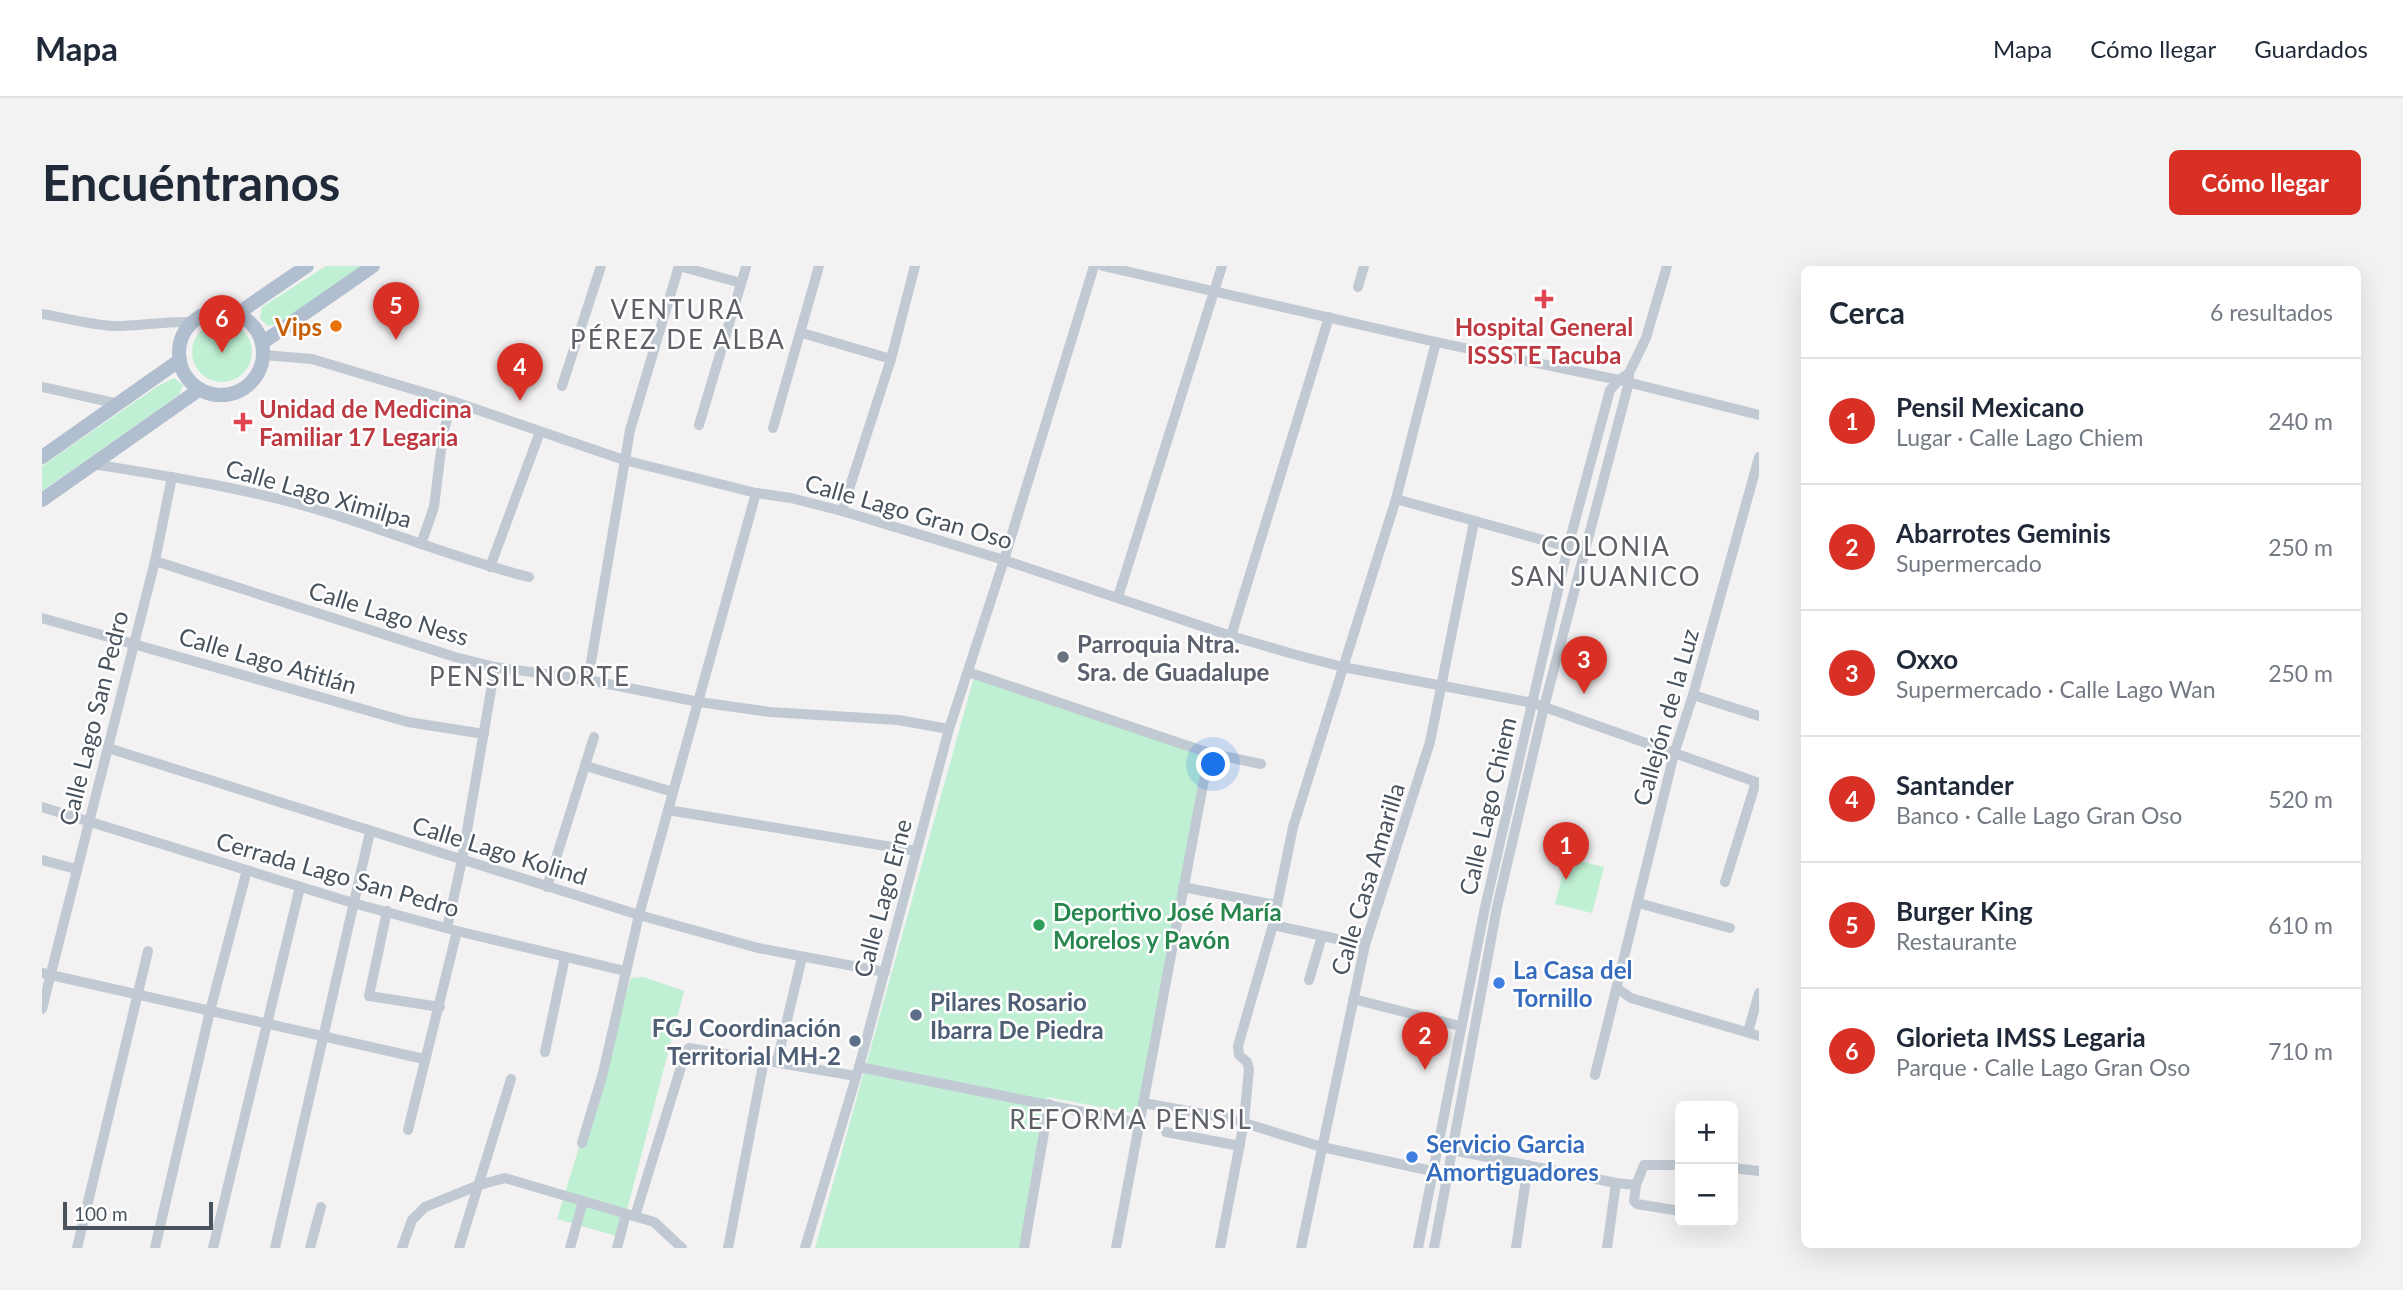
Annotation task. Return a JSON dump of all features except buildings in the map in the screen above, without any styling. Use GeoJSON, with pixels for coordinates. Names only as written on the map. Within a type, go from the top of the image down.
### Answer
{"type":"FeatureCollection","features":[{"type":"Feature","properties":{"kind":"main road"},"geometry":{"type":"LineString","coordinates":[[236,314],[307,266]]}},
{"type":"Feature","properties":{"kind":"main road"},"geometry":{"type":"LineString","coordinates":[[263,349],[250,322],[236,314],[213,312],[192,323],[179,346],[180,360],[187,377],[200,389],[223,395],[246,387],[255,378],[263,349],[373,266]]}},
{"type":"Feature","properties":{"kind":"main road"},"geometry":{"type":"LineString","coordinates":[[45,452],[180,360]]}},
{"type":"Feature","properties":{"kind":"main road"},"geometry":{"type":"LineString","coordinates":[[42,500],[200,389]]}},
{"type":"Feature","properties":{"kind":"street"},"geometry":{"type":"LineString","coordinates":[[562,386],[601,266]]}},
{"type":"Feature","properties":{"kind":"street"},"geometry":{"type":"LineString","coordinates":[[588,680],[629,430],[678,266],[741,283]]}},
{"type":"Feature","properties":{"kind":"street"},"geometry":{"type":"LineString","coordinates":[[773,428],[819,266]]}},
{"type":"Feature","properties":{"kind":"street"},"geometry":{"type":"LineString","coordinates":[[842,511],[891,359],[915,266]]}},
{"type":"Feature","properties":{"kind":"street","name":"Calle Lago Erne"},"geometry":{"type":"LineString","coordinates":[[805,1248],[885,972],[949,729],[1094,266]]}},
{"type":"Feature","properties":{"kind":"street"},"geometry":{"type":"LineString","coordinates":[[1105,266],[1436,342],[1626,378],[1759,415]]}},
{"type":"Feature","properties":{"kind":"street"},"geometry":{"type":"LineString","coordinates":[[1118,597],[1222,266]]}},
{"type":"Feature","properties":{"kind":"street"},"geometry":{"type":"LineString","coordinates":[[1358,287],[1364,266]]}},
{"type":"Feature","properties":{"kind":"street"},"geometry":{"type":"LineString","coordinates":[[1626,378],[1646,338],[1667,266]]}},
{"type":"Feature","properties":{"kind":"street"},"geometry":{"type":"LineString","coordinates":[[699,425],[746,267]]}},
{"type":"Feature","properties":{"kind":"street"},"geometry":{"type":"LineString","coordinates":[[42,314],[99,325],[170,321],[192,323]]}},
{"type":"Feature","properties":{"kind":"street"},"geometry":{"type":"LineString","coordinates":[[1231,636],[1329,317]]}},
{"type":"Feature","properties":{"kind":"street"},"geometry":{"type":"LineString","coordinates":[[802,333],[891,359]]}},
{"type":"Feature","properties":{"kind":"street"},"geometry":{"type":"LineString","coordinates":[[1220,1248],[1244,1122],[1249,1069],[1247,1062],[1239,1055],[1238,1045],[1273,925],[1293,827],[1396,499],[1436,342]]}},
{"type":"Feature","properties":{"kind":"street","name":"Calle Lago Gran Oso"},"geometry":{"type":"LineString","coordinates":[[263,349],[312,359],[452,401],[624,460],[842,511],[1004,560],[1231,636],[1343,667],[1538,705],[1758,783]]}},
{"type":"Feature","properties":{"kind":"street","name":"Calle Lago Chiem"},"geometry":{"type":"LineString","coordinates":[[1434,1248],[1492,930],[1568,547],[1610,390],[1626,378]]}},
{"type":"Feature","properties":{"kind":"street","name":"Calle Lago Chiem"},"geometry":{"type":"LineString","coordinates":[[1418,1248],[1460,1026],[1538,705],[1626,378]]}},
{"type":"Feature","properties":{"kind":"street"},"geometry":{"type":"LineString","coordinates":[[42,387],[119,404]]}},
{"type":"Feature","properties":{"kind":"street"},"geometry":{"type":"LineString","coordinates":[[421,544],[434,508],[443,434],[452,401]]}},
{"type":"Feature","properties":{"kind":"street"},"geometry":{"type":"LineString","coordinates":[[490,567],[540,432]]}},
{"type":"Feature","properties":{"kind":"street","name":"Callejón de la Luz"},"geometry":{"type":"LineString","coordinates":[[1595,1075],[1674,754],[1759,457]]}},
{"type":"Feature","properties":{"kind":"street","name":"Calle Lago Ximilpa"},"geometry":{"type":"LineString","coordinates":[[93,464],[241,490],[311,508],[490,567],[529,577]]}},
{"type":"Feature","properties":{"kind":"street","name":"Calle Lago San Pedro"},"geometry":{"type":"LineString","coordinates":[[42,1009],[47,974],[108,748],[155,561],[172,477]]}},
{"type":"Feature","properties":{"kind":"street"},"geometry":{"type":"LineString","coordinates":[[582,1143],[603,1073],[639,915],[756,493]]}},
{"type":"Feature","properties":{"kind":"street"},"geometry":{"type":"LineString","coordinates":[[1396,499],[1568,547]]}},
{"type":"Feature","properties":{"kind":"street","name":"Calle Casa Amarilla"},"geometry":{"type":"LineString","coordinates":[[1301,1248],[1365,945],[1430,742],[1474,522]]}},
{"type":"Feature","properties":{"kind":"street","name":"Calle Lago Ness"},"geometry":{"type":"LineString","coordinates":[[155,561],[442,653],[495,667],[588,680],[699,702],[770,712],[898,720],[949,729]]}},
{"type":"Feature","properties":{"kind":"street","name":"Calle Lago Atitlán"},"geometry":{"type":"LineString","coordinates":[[42,618],[408,722],[484,734]]}},
{"type":"Feature","properties":{"kind":"street"},"geometry":{"type":"LineString","coordinates":[[408,1130],[424,1059],[440,1007],[495,667]]}},
{"type":"Feature","properties":{"kind":"street"},"geometry":{"type":"LineString","coordinates":[[968,672],[1209,753],[1261,764]]}},
{"type":"Feature","properties":{"kind":"street"},"geometry":{"type":"LineString","coordinates":[[1693,695],[1759,716]]}},
{"type":"Feature","properties":{"kind":"street"},"geometry":{"type":"LineString","coordinates":[[547,887],[594,737]]}},
{"type":"Feature","properties":{"kind":"street","name":"Calle Lago Kolind"},"geometry":{"type":"LineString","coordinates":[[108,748],[639,915],[758,948],[885,972]]}},
{"type":"Feature","properties":{"kind":"street"},"geometry":{"type":"LineString","coordinates":[[1116,1248],[1209,753]]}},
{"type":"Feature","properties":{"kind":"street"},"geometry":{"type":"LineString","coordinates":[[586,766],[673,792]]}},
{"type":"Feature","properties":{"kind":"street"},"geometry":{"type":"LineString","coordinates":[[1725,883],[1758,783]]}},
{"type":"Feature","properties":{"kind":"street","name":"Cerrada Lago San Pedro"},"geometry":{"type":"LineString","coordinates":[[42,807],[353,903],[452,930],[625,971]]}},
{"type":"Feature","properties":{"kind":"street"},"geometry":{"type":"LineString","coordinates":[[668,810],[916,851]]}},
{"type":"Feature","properties":{"kind":"street"},"geometry":{"type":"LineString","coordinates":[[275,1248],[370,832]]}},
{"type":"Feature","properties":{"kind":"street"},"geometry":{"type":"LineString","coordinates":[[42,860],[76,869]]}},
{"type":"Feature","properties":{"kind":"street"},"geometry":{"type":"LineString","coordinates":[[155,1248],[247,870]]}},
{"type":"Feature","properties":{"kind":"street"},"geometry":{"type":"LineString","coordinates":[[213,1248],[300,887]]}},
{"type":"Feature","properties":{"kind":"street"},"geometry":{"type":"LineString","coordinates":[[1183,887],[1276,905]]}},
{"type":"Feature","properties":{"kind":"street"},"geometry":{"type":"LineString","coordinates":[[1638,903],[1730,928]]}},
{"type":"Feature","properties":{"kind":"street"},"geometry":{"type":"LineString","coordinates":[[387,911],[369,996],[440,1007]]}},
{"type":"Feature","properties":{"kind":"street"},"geometry":{"type":"LineString","coordinates":[[1273,925],[1365,945]]}},
{"type":"Feature","properties":{"kind":"street"},"geometry":{"type":"LineString","coordinates":[[1309,981],[1322,936]]}},
{"type":"Feature","properties":{"kind":"street"},"geometry":{"type":"LineString","coordinates":[[77,1248],[148,951]]}},
{"type":"Feature","properties":{"kind":"street"},"geometry":{"type":"LineString","coordinates":[[545,1052],[565,957]]}},
{"type":"Feature","properties":{"kind":"street"},"geometry":{"type":"LineString","coordinates":[[777,1062],[802,957]]}},
{"type":"Feature","properties":{"kind":"street"},"geometry":{"type":"LineString","coordinates":[[47,974],[424,1059]]}},
{"type":"Feature","properties":{"kind":"street"},"geometry":{"type":"LineString","coordinates":[[1618,989],[1631,998],[1753,1034],[1759,993]]}},
{"type":"Feature","properties":{"kind":"street"},"geometry":{"type":"LineString","coordinates":[[1353,999],[1460,1026]]}},
{"type":"Feature","properties":{"kind":"street"},"geometry":{"type":"LineString","coordinates":[[617,1248],[689,1048],[857,1072],[1049,1104],[1139,1123]]}},
{"type":"Feature","properties":{"kind":"street"},"geometry":{"type":"LineString","coordinates":[[727,1248],[764,1060]]}},
{"type":"Feature","properties":{"kind":"street"},"geometry":{"type":"LineString","coordinates":[[458,1248],[511,1079]]}},
{"type":"Feature","properties":{"kind":"street"},"geometry":{"type":"LineString","coordinates":[[1143,1102],[1194,1110],[1244,1122],[1322,1147],[1432,1171]]}},
{"type":"Feature","properties":{"kind":"street"},"geometry":{"type":"LineString","coordinates":[[1024,1248],[1049,1104]]}},
{"type":"Feature","properties":{"kind":"street"},"geometry":{"type":"LineString","coordinates":[[1166,1132],[1240,1146]]}},
{"type":"Feature","properties":{"kind":"street"},"geometry":{"type":"LineString","coordinates":[[1452,1150],[1636,1185]]}},
{"type":"Feature","properties":{"kind":"street"},"geometry":{"type":"LineString","coordinates":[[1675,1165],[1644,1165],[1636,1185],[1634,1201],[1637,1204],[1675,1210]]}},
{"type":"Feature","properties":{"kind":"street"},"geometry":{"type":"LineString","coordinates":[[1516,1248],[1528,1166]]}},
{"type":"Feature","properties":{"kind":"street"},"geometry":{"type":"LineString","coordinates":[[1738,1169],[1759,1171]]}},
{"type":"Feature","properties":{"kind":"street"},"geometry":{"type":"LineString","coordinates":[[401,1248],[417,1213],[479,1185],[505,1178],[660,1226],[682,1248]]}},
{"type":"Feature","properties":{"kind":"street"},"geometry":{"type":"LineString","coordinates":[[1607,1248],[1616,1183]]}},
{"type":"Feature","properties":{"kind":"street"},"geometry":{"type":"LineString","coordinates":[[570,1248],[583,1201]]}},
{"type":"Feature","properties":{"kind":"street"},"geometry":{"type":"LineString","coordinates":[[310,1248],[321,1207]]}},
{"type":"Feature","properties":{"kind":"green space"},"geometry":{"type":"Polygon","coordinates":[[[326,266],[361,266],[281,323],[268,326],[260,319],[262,307],[326,266]]]}},
{"type":"Feature","properties":{"kind":"green space"},"geometry":{"type":"Polygon","coordinates":[[[222,322],[239,327],[247,335],[252,352],[247,369],[239,377],[222,382],[205,377],[197,369],[192,352],[197,335],[205,327],[222,322]]]}},
{"type":"Feature","properties":{"kind":"green space"},"geometry":{"type":"Polygon","coordinates":[[[174,378],[183,385],[179,395],[42,491],[42,466],[158,386],[174,378]]]}},
{"type":"Feature","properties":{"kind":"green space","name":"Deportivo José María Morelos y Pavón"},"geometry":{"type":"Polygon","coordinates":[[[974,677],[1206,754],[1138,1114],[1047,1097],[1021,1248],[815,1248],[974,677]]]}},
{"type":"Feature","properties":{"kind":"green space"},"geometry":{"type":"Polygon","coordinates":[[[1567,858],[1604,867],[1592,913],[1555,904],[1567,858]]]}},
{"type":"Feature","properties":{"kind":"green space"},"geometry":{"type":"Polygon","coordinates":[[[644,977],[684,991],[620,1237],[557,1219],[631,978],[644,977]]]}},
{"type":"Feature","properties":{"kind":"place","name":"Hospital General ISSSTE Tacuba"},"geometry":{"type":"Point","coordinates":[1544,299]}},
{"type":"Feature","properties":{"kind":"place","name":"Vips"},"geometry":{"type":"Point","coordinates":[336,326]}},
{"type":"Feature","properties":{"kind":"place","name":"Burger King"},"geometry":{"type":"Point","coordinates":[396,340]}},
{"type":"Feature","properties":{"kind":"place","name":"Glorieta IMSS Legaria"},"geometry":{"type":"Point","coordinates":[222,353]}},
{"type":"Feature","properties":{"kind":"place","name":"Santander"},"geometry":{"type":"Point","coordinates":[520,401]}},
{"type":"Feature","properties":{"kind":"place","name":"Unidad de Medicina Familiar 17 Legaria"},"geometry":{"type":"Point","coordinates":[243,422]}},
{"type":"Feature","properties":{"kind":"place","name":"Parroquia Ntra. Sra. de Guadalupe"},"geometry":{"type":"Point","coordinates":[1063,657]}},
{"type":"Feature","properties":{"kind":"place","name":"Oxxo"},"geometry":{"type":"Point","coordinates":[1584,694]}},
{"type":"Feature","properties":{"kind":"place","name":"Pensil Mexicano"},"geometry":{"type":"Point","coordinates":[1566,880]}},
{"type":"Feature","properties":{"kind":"place","name":"Deportivo José María Morelos y Pavón"},"geometry":{"type":"Point","coordinates":[1039,925]}},
{"type":"Feature","properties":{"kind":"place","name":"La Casa del Tornillo"},"geometry":{"type":"Point","coordinates":[1499,983]}},
{"type":"Feature","properties":{"kind":"place","name":"Pilares Rosario Ibarra De Piedra"},"geometry":{"type":"Point","coordinates":[916,1015]}},
{"type":"Feature","properties":{"kind":"place","name":"FGJ Coordinación Territorial MH-2"},"geometry":{"type":"Point","coordinates":[855,1041]}},
{"type":"Feature","properties":{"kind":"place","name":"Abarrotes Geminis"},"geometry":{"type":"Point","coordinates":[1425,1070]}},
{"type":"Feature","properties":{"kind":"place","name":"Servicio Garcia Amortiguadores"},"geometry":{"type":"Point","coordinates":[1412,1157]}},
{"type":"Feature","properties":{"kind":"district","name":"VENTURA PÉREZ DE ALBA"},"geometry":{"type":"Point","coordinates":[678,324]}},
{"type":"Feature","properties":{"kind":"district","name":"COLONIA SAN JUANICO"},"geometry":{"type":"Point","coordinates":[1606,561]}},
{"type":"Feature","properties":{"kind":"district","name":"PENSIL NORTE"},"geometry":{"type":"Point","coordinates":[530,676]}},
{"type":"Feature","properties":{"kind":"district","name":"REFORMA PENSIL"},"geometry":{"type":"Point","coordinates":[1131,1119]}}]}
